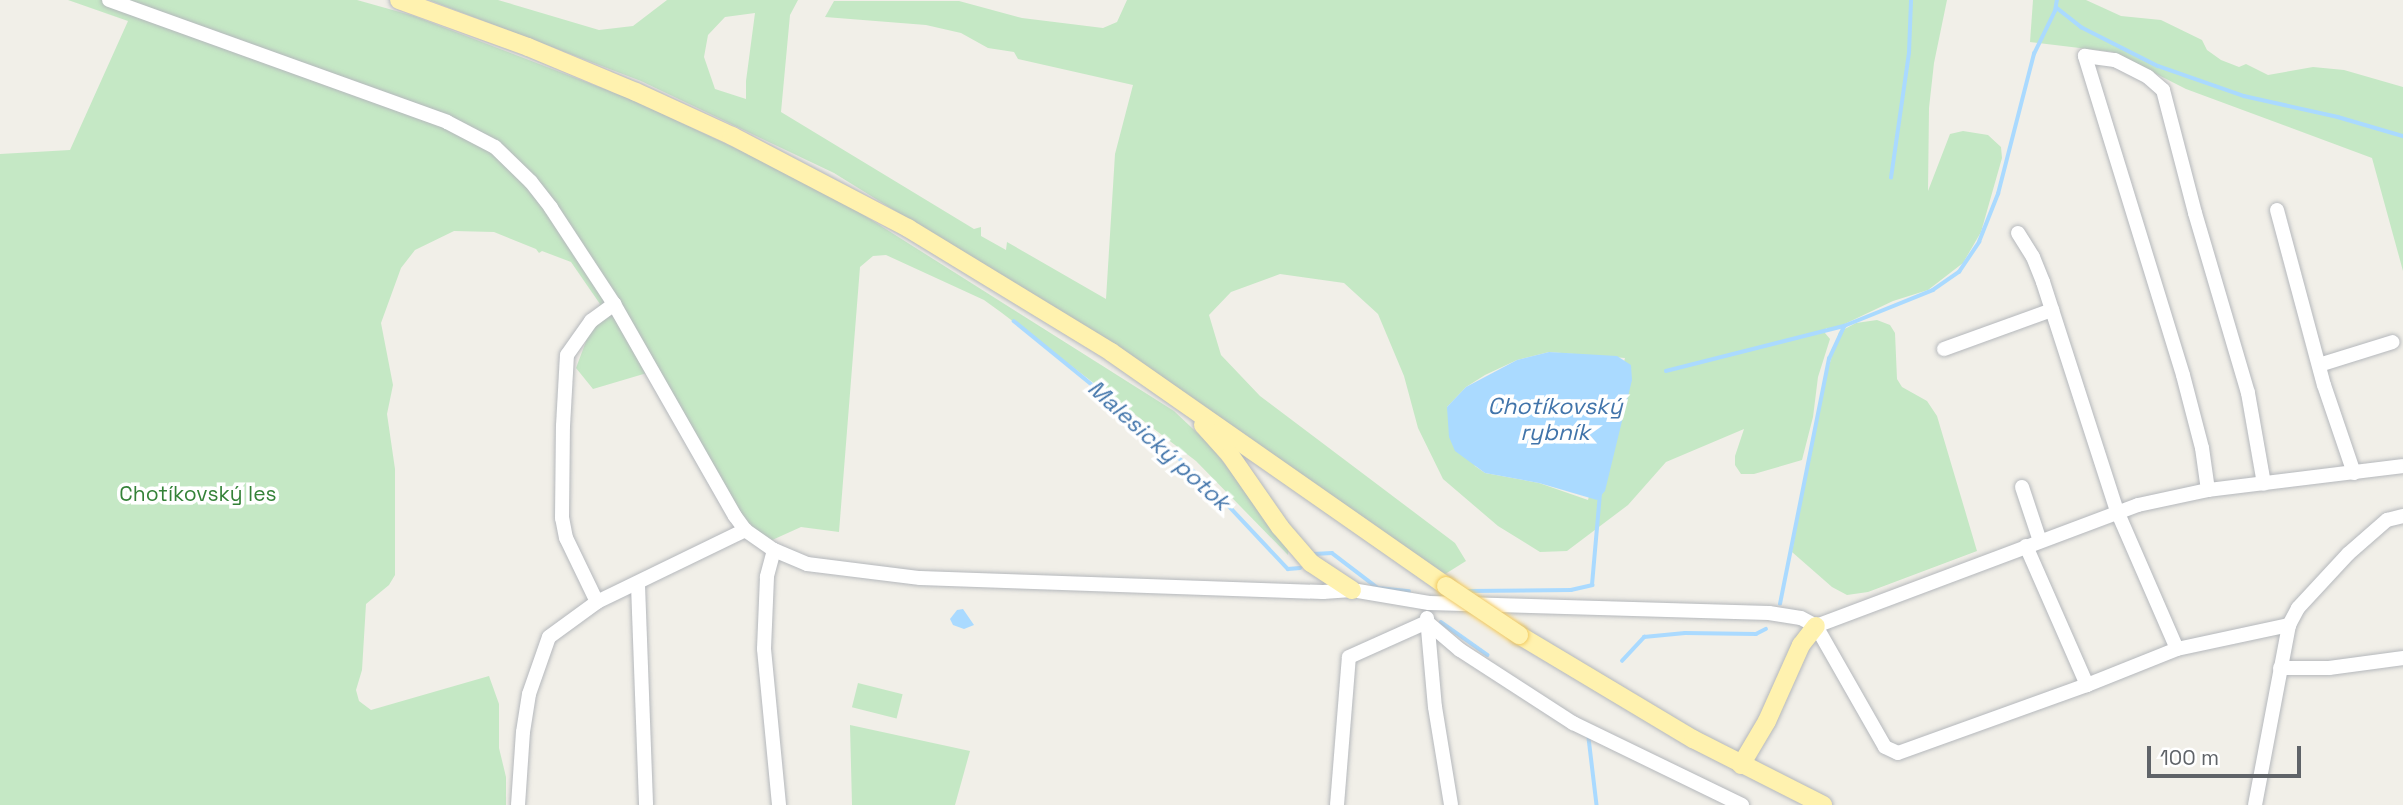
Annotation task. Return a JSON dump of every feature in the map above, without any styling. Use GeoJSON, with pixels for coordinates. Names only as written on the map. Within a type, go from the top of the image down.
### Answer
{"type":"FeatureCollection","features":[{"type":"Feature","properties":{"kind":"main road"},"geometry":{"type":"LineString","coordinates":[[399,0],[527,47],[636,92],[827,183],[993,277],[1170,393],[1518,635],[1641,710],[1741,765],[1823,805]]}},
{"type":"Feature","properties":{"kind":"main road"},"geometry":{"type":"LineString","coordinates":[[1170,393],[1230,455],[1280,527],[1311,563],[1352,590]]}},
{"type":"Feature","properties":{"kind":"main road"},"geometry":{"type":"LineString","coordinates":[[1741,765],[1767,720],[1801,645],[1816,626]]}},
{"type":"Feature","properties":{"kind":"street"},"geometry":{"type":"LineString","coordinates":[[109,0],[476,135],[495,147],[531,182],[614,304],[702,461],[746,530],[774,550],[807,564],[843,571],[920,578],[1323,592],[1352,590],[1429,603],[1769,613],[1801,618],[1816,626],[1885,747],[1892,752],[1904,751],[2087,685],[2177,649],[2289,625]]}},
{"type":"Feature","properties":{"kind":"street"},"geometry":{"type":"LineString","coordinates":[[2208,490],[2199,436],[2183,374],[2085,56],[2115,60],[2148,77],[2163,90],[2194,213],[2248,393],[2264,484]]}},
{"type":"Feature","properties":{"kind":"street"},"geometry":{"type":"LineString","coordinates":[[2277,210],[2319,365],[2354,473]]}},
{"type":"Feature","properties":{"kind":"street"},"geometry":{"type":"LineString","coordinates":[[2018,233],[2033,257],[2052,310],[2117,511],[2177,649]]}},
{"type":"Feature","properties":{"kind":"street"},"geometry":{"type":"LineString","coordinates":[[597,602],[575,562],[562,518],[567,355],[591,321],[614,304]]}},
{"type":"Feature","properties":{"kind":"street"},"geometry":{"type":"LineString","coordinates":[[1944,349],[2052,310]]}},
{"type":"Feature","properties":{"kind":"street"},"geometry":{"type":"LineString","coordinates":[[2319,365],[2393,342]]}},
{"type":"Feature","properties":{"kind":"street"},"geometry":{"type":"LineString","coordinates":[[1816,626],[2117,511],[2161,498],[2403,466]]}},
{"type":"Feature","properties":{"kind":"street"},"geometry":{"type":"LineString","coordinates":[[2022,487],[2040,541]]}},
{"type":"Feature","properties":{"kind":"street"},"geometry":{"type":"LineString","coordinates":[[2255,805],[2289,625],[2298,608],[2347,554],[2373,530],[2401,514]]}},
{"type":"Feature","properties":{"kind":"street"},"geometry":{"type":"LineString","coordinates":[[518,805],[523,732],[529,694],[549,637],[597,602],[746,530]]}},
{"type":"Feature","properties":{"kind":"street"},"geometry":{"type":"LineString","coordinates":[[2026,546],[2087,685]]}},
{"type":"Feature","properties":{"kind":"street"},"geometry":{"type":"LineString","coordinates":[[774,550],[767,578],[764,649],[779,805]]}},
{"type":"Feature","properties":{"kind":"street"},"geometry":{"type":"LineString","coordinates":[[638,584],[646,805]]}},
{"type":"Feature","properties":{"kind":"street"},"geometry":{"type":"LineString","coordinates":[[1429,603],[1427,622],[1435,707],[1451,805]]}},
{"type":"Feature","properties":{"kind":"street"},"geometry":{"type":"LineString","coordinates":[[1337,805],[1349,657],[1427,622]]}},
{"type":"Feature","properties":{"kind":"street"},"geometry":{"type":"LineString","coordinates":[[1427,622],[1460,650],[1573,723],[1742,805]]}},
{"type":"Feature","properties":{"kind":"street"},"geometry":{"type":"LineString","coordinates":[[2280,668],[2329,668],[2403,659]]}},
{"type":"Feature","properties":{"kind":"green space","name":"Chotíkovský les"},"geometry":{"type":"Polygon","coordinates":[[[68,0],[357,0],[414,16],[633,100],[824,190],[1174,411],[1209,444],[1289,545],[1288,555],[1196,461],[1002,313],[984,300],[886,255],[873,256],[860,267],[839,532],[801,527],[770,541],[752,529],[721,486],[657,370],[593,389],[576,368],[600,304],[571,262],[542,251],[539,253],[536,249],[494,232],[454,231],[415,250],[401,268],[381,323],[393,385],[387,414],[395,469],[395,575],[389,585],[366,604],[362,670],[356,690],[359,701],[371,710],[489,676],[499,704],[499,748],[506,777],[506,805],[0,805],[0,154],[70,150],[128,21],[68,0]]]}},
{"type":"Feature","properties":{"kind":"green space"},"geometry":{"type":"Polygon","coordinates":[[[429,0],[498,0],[599,30],[633,26],[667,0],[798,0],[790,15],[781,112],[974,229],[981,227],[981,236],[1006,250],[1007,242],[1106,299],[1115,154],[1133,85],[1018,59],[1014,52],[988,48],[961,33],[926,25],[825,17],[834,1],[959,1],[1022,18],[1103,28],[1117,22],[1127,0],[1947,0],[1934,63],[1929,108],[1928,191],[1950,134],[1963,131],[1988,135],[2001,147],[2002,158],[1981,232],[1963,263],[1928,290],[1893,301],[1832,330],[1826,328],[1825,333],[1830,339],[1818,377],[1813,417],[1802,460],[1754,474],[1741,474],[1735,465],[1735,456],[1744,429],[1666,462],[1628,505],[1567,551],[1540,552],[1498,526],[1443,479],[1418,428],[1404,376],[1378,314],[1344,283],[1280,274],[1231,292],[1209,315],[1221,355],[1260,396],[1455,543],[1466,561],[1442,576],[1136,360],[834,173],[641,81],[429,0]],[[755,13],[725,17],[708,35],[704,57],[715,89],[746,99],[746,81],[755,13]],[[1549,352],[1517,360],[1485,375],[1466,387],[1447,407],[1475,466],[1485,473],[1539,483],[1588,500],[1625,358],[1549,352]]]}},
{"type":"Feature","properties":{"kind":"green space"},"geometry":{"type":"Polygon","coordinates":[[[2033,0],[2086,0],[2121,16],[2161,20],[2202,40],[2207,50],[2221,60],[2239,67],[2246,64],[2268,75],[2313,67],[2344,70],[2403,87],[2403,271],[2372,158],[2186,89],[2113,52],[2030,42],[2033,0]]]}},
{"type":"Feature","properties":{"kind":"green space"},"geometry":{"type":"Polygon","coordinates":[[[1877,320],[1890,325],[1895,333],[1897,379],[1902,387],[1927,401],[1937,416],[1977,551],[1868,592],[1847,595],[1832,587],[1792,552],[1821,393],[1839,332],[1856,323],[1877,320]]]}},
{"type":"Feature","properties":{"kind":"green space"},"geometry":{"type":"Polygon","coordinates":[[[858,683],[903,694],[897,718],[852,707],[858,683]]]}},
{"type":"Feature","properties":{"kind":"green space"},"geometry":{"type":"Polygon","coordinates":[[[850,725],[970,751],[955,805],[852,805],[850,725]]]}},
{"type":"Feature","properties":{"kind":"water","name":"Chotíkovský rybník"},"geometry":{"type":"Polygon","coordinates":[[[1549,352],[1617,356],[1631,365],[1632,380],[1605,491],[1597,500],[1539,483],[1485,473],[1455,451],[1449,437],[1447,407],[1466,387],[1517,360],[1549,352]]]}},
{"type":"Feature","properties":{"kind":"water"},"geometry":{"type":"Polygon","coordinates":[[[963,609],[974,625],[964,629],[953,625],[950,619],[957,610],[963,609]]]}},
{"type":"Feature","properties":{"kind":"waterway"},"geometry":{"type":"LineString","coordinates":[[1891,178],[1909,53],[1911,0]]}},
{"type":"Feature","properties":{"kind":"waterway"},"geometry":{"type":"LineString","coordinates":[[1666,371],[1844,326],[1933,290],[1959,272],[1979,242],[1998,194],[2034,54],[2055,11],[2057,0]]}},
{"type":"Feature","properties":{"kind":"waterway"},"geometry":{"type":"LineString","coordinates":[[2057,8],[2081,27],[2158,66],[2244,96],[2338,117],[2403,136]]}},
{"type":"Feature","properties":{"kind":"waterway","name":"Malesický potok"},"geometry":{"type":"LineString","coordinates":[[1014,321],[1155,436],[1212,488],[1288,569],[1300,568]]}},
{"type":"Feature","properties":{"kind":"waterway"},"geometry":{"type":"LineString","coordinates":[[1780,604],[1829,359],[1844,327]]}},
{"type":"Feature","properties":{"kind":"waterway","name":"Malesický potok"},"geometry":{"type":"LineString","coordinates":[[1467,591],[1571,590],[1592,585],[1600,493]]}},
{"type":"Feature","properties":{"kind":"waterway","name":"Malesický potok"},"geometry":{"type":"LineString","coordinates":[[1314,554],[1332,553],[1378,588],[1409,591]]}},
{"type":"Feature","properties":{"kind":"waterway"},"geometry":{"type":"LineString","coordinates":[[1441,622],[1488,655]]}},
{"type":"Feature","properties":{"kind":"waterway"},"geometry":{"type":"LineString","coordinates":[[1622,661],[1644,637],[1685,633],[1756,634],[1766,629]]}},
{"type":"Feature","properties":{"kind":"waterway"},"geometry":{"type":"LineString","coordinates":[[1589,738],[1597,805]]}}]}
